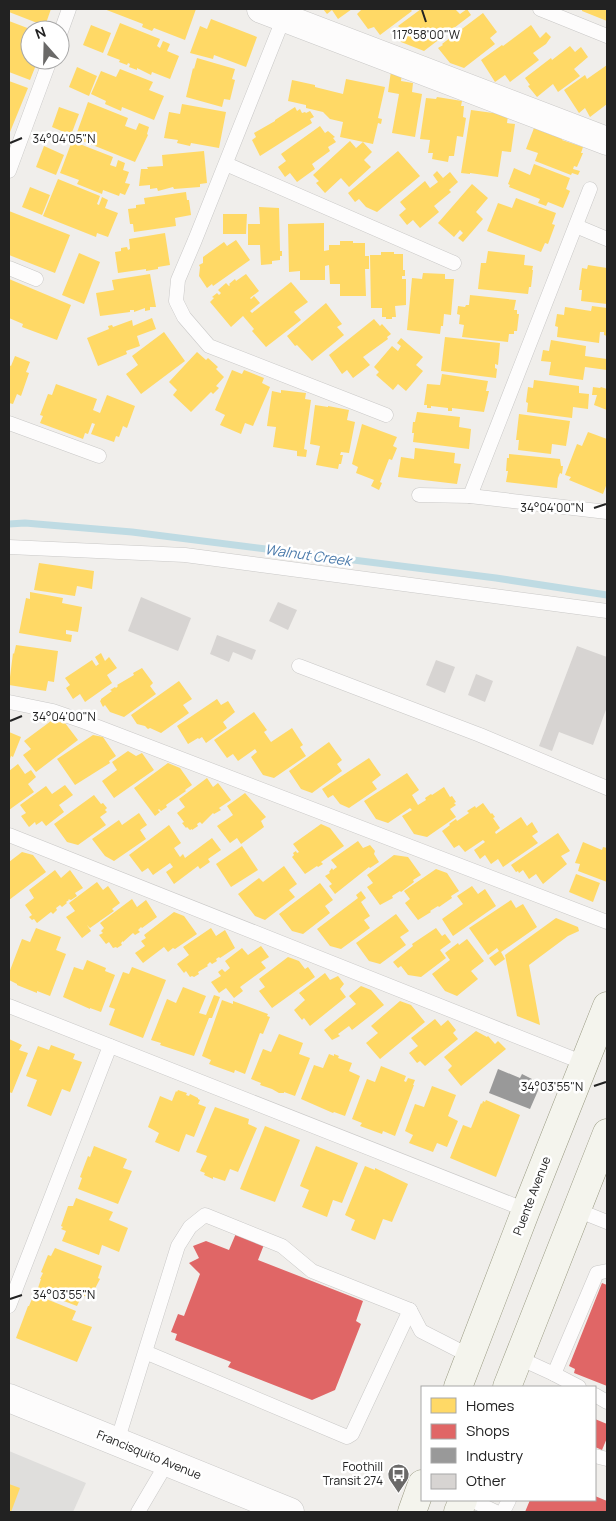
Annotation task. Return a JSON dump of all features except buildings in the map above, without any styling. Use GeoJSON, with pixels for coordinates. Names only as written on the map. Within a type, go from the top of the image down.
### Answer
{"type":"FeatureCollection","features":[{"type":"Feature","properties":{"kind":"main road","name":"Puente Avenue"},"geometry":{"type":"LineString","coordinates":[[458,1386],[607,1006]]}},
{"type":"Feature","properties":{"kind":"main road"},"geometry":{"type":"LineString","coordinates":[[507,1386],[607,1133]]}},
{"type":"Feature","properties":{"kind":"main road"},"geometry":{"type":"LineString","coordinates":[[412,1512],[421,1487]]}},
{"type":"Feature","properties":{"kind":"street"},"geometry":{"type":"LineString","coordinates":[[273,13],[607,142]]}},
{"type":"Feature","properties":{"kind":"street","name":"Francisquito Avenue"},"geometry":{"type":"LineString","coordinates":[[9,1398],[290,1512]]}},
{"type":"Feature","properties":{"kind":"lane"},"geometry":{"type":"LineString","coordinates":[[540,9],[607,36]]}},
{"type":"Feature","properties":{"kind":"lane"},"geometry":{"type":"LineString","coordinates":[[273,13],[226,164],[178,280],[176,300],[184,317],[209,346],[386,415]]}},
{"type":"Feature","properties":{"kind":"lane"},"geometry":{"type":"LineString","coordinates":[[9,171],[46,70]]}},
{"type":"Feature","properties":{"kind":"lane"},"geometry":{"type":"LineString","coordinates":[[226,164],[454,263]]}},
{"type":"Feature","properties":{"kind":"lane"},"geometry":{"type":"LineString","coordinates":[[470,496],[590,189]]}},
{"type":"Feature","properties":{"kind":"lane"},"geometry":{"type":"LineString","coordinates":[[576,226],[607,239]]}},
{"type":"Feature","properties":{"kind":"lane"},"geometry":{"type":"LineString","coordinates":[[9,268],[36,279]]}},
{"type":"Feature","properties":{"kind":"lane"},"geometry":{"type":"LineString","coordinates":[[9,423],[99,456]]}},
{"type":"Feature","properties":{"kind":"lane"},"geometry":{"type":"LineString","coordinates":[[419,495],[470,496],[607,512]]}},
{"type":"Feature","properties":{"kind":"lane"},"geometry":{"type":"LineString","coordinates":[[9,547],[185,555],[607,611]]}},
{"type":"Feature","properties":{"kind":"lane"},"geometry":{"type":"LineString","coordinates":[[299,666],[480,735],[607,788]]}},
{"type":"Feature","properties":{"kind":"lane"},"geometry":{"type":"LineString","coordinates":[[9,702],[53,711],[85,722],[607,922]]}},
{"type":"Feature","properties":{"kind":"lane"},"geometry":{"type":"LineString","coordinates":[[9,835],[584,1063]]}},
{"type":"Feature","properties":{"kind":"lane"},"geometry":{"type":"LineString","coordinates":[[9,1006],[526,1210]]}},
{"type":"Feature","properties":{"kind":"lane"},"geometry":{"type":"LineString","coordinates":[[9,1306],[110,1046]]}},
{"type":"Feature","properties":{"kind":"lane"},"geometry":{"type":"LineString","coordinates":[[577,1210],[607,1222]]}},
{"type":"Feature","properties":{"kind":"lane"},"geometry":{"type":"LineString","coordinates":[[117,1442],[178,1246],[190,1228],[205,1215],[282,1246],[312,1271],[410,1310],[421,1331],[470,1356]]}},
{"type":"Feature","properties":{"kind":"lane"},"geometry":{"type":"LineString","coordinates":[[554,1374],[597,1273],[607,1271]]}},
{"type":"Feature","properties":{"kind":"lane"},"geometry":{"type":"LineString","coordinates":[[145,1352],[347,1437],[352,1434],[410,1310]]}},
{"type":"Feature","properties":{"kind":"lane"},"geometry":{"type":"LineString","coordinates":[[519,1358],[577,1386]]}},
{"type":"Feature","properties":{"kind":"lane"},"geometry":{"type":"LineString","coordinates":[[596,1396],[607,1402]]}},
{"type":"Feature","properties":{"kind":"lane"},"geometry":{"type":"LineString","coordinates":[[138,1512],[161,1473],[164,1461]]}},
{"type":"Feature","properties":{"kind":"lane"},"geometry":{"type":"LineString","coordinates":[[473,1501],[496,1512]]}},
{"type":"Feature","properties":{"kind":"shaded area"},"geometry":{"type":"Polygon","coordinates":[[[9,1451],[86,1483],[73,1512],[9,1512],[9,1451]]]}},
{"type":"Feature","properties":{"kind":"waterway","name":"Walnut Creek"},"geometry":{"type":"LineString","coordinates":[[9,524],[25,523],[132,532],[496,578],[607,595]]}},
{"type":"Feature","properties":{"kind":"place","name":"Foothill Transit 274"},"geometry":{"type":"Point","coordinates":[399,1493]}}]}
